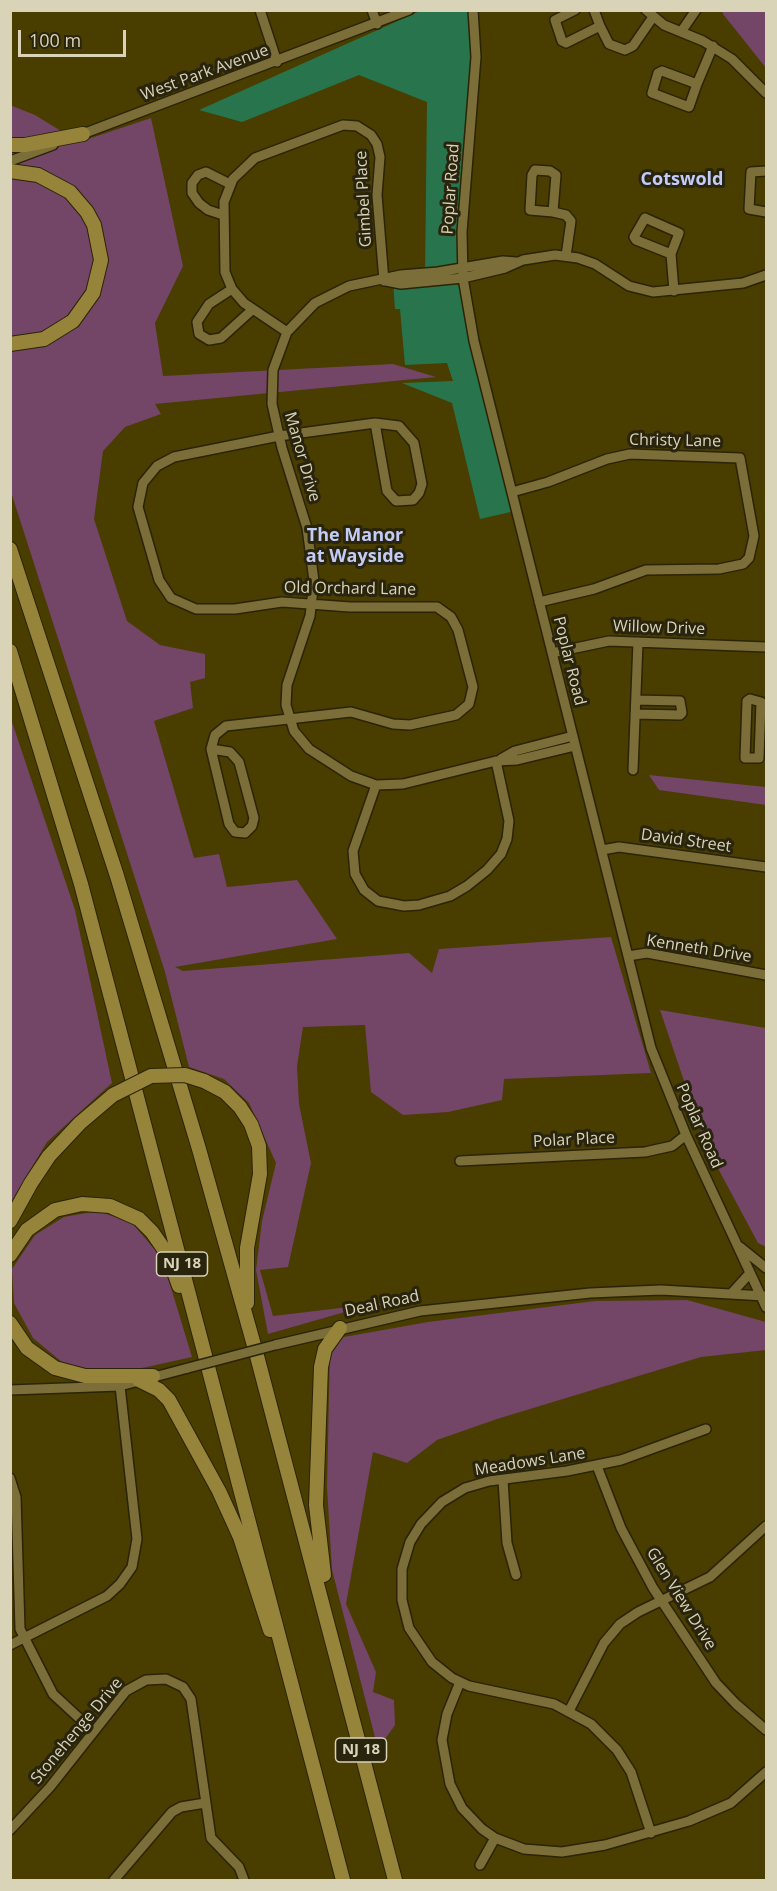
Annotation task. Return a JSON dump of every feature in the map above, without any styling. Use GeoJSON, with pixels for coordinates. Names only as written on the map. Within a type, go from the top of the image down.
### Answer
{"type":"FeatureCollection","features":[{"type":"Feature","properties":{"kind":"highway"},"geometry":{"type":"LineString","coordinates":[[10,145],[83,134]]}},
{"type":"Feature","properties":{"kind":"highway"},"geometry":{"type":"LineString","coordinates":[[10,171],[50,180],[74,196],[94,225],[101,260],[93,293],[73,321],[44,339],[10,344]]}},
{"type":"Feature","properties":{"kind":"highway","name":"NJ 18"},"geometry":{"type":"LineString","coordinates":[[10,549],[147,975],[250,1329],[395,1881]]}},
{"type":"Feature","properties":{"kind":"highway","name":"NJ 18"},"geometry":{"type":"LineString","coordinates":[[10,651],[84,896],[201,1344],[273,1607],[301,1727],[343,1881]]}},
{"type":"Feature","properties":{"kind":"highway"},"geometry":{"type":"LineString","coordinates":[[10,1221],[31,1183],[50,1156],[80,1123],[113,1095],[151,1076],[185,1075],[204,1081],[225,1092],[240,1107],[251,1124],[259,1146],[260,1174],[245,1266],[250,1329]]}},
{"type":"Feature","properties":{"kind":"highway"},"geometry":{"type":"LineString","coordinates":[[10,1255],[20,1238],[36,1222],[61,1208],[96,1204],[125,1211],[144,1223],[163,1245],[201,1344]]}},
{"type":"Feature","properties":{"kind":"highway"},"geometry":{"type":"LineString","coordinates":[[10,1323],[27,1348],[55,1368],[85,1376],[146,1378],[164,1393],[174,1406],[243,1544],[301,1727]]}},
{"type":"Feature","properties":{"kind":"highway"},"geometry":{"type":"LineString","coordinates":[[327,1619],[317,1526],[317,1447],[323,1353],[340,1328]]}},
{"type":"Feature","properties":{"kind":"street"},"geometry":{"type":"LineString","coordinates":[[260,10],[277,62]]}},
{"type":"Feature","properties":{"kind":"street"},"geometry":{"type":"LineString","coordinates":[[372,10],[376,24]]}},
{"type":"Feature","properties":{"kind":"street","name":"West Park Avenue"},"geometry":{"type":"LineString","coordinates":[[10,161],[277,62],[409,10]]}},
{"type":"Feature","properties":{"kind":"street","name":"Poplar Road"},"geometry":{"type":"LineString","coordinates":[[473,10],[476,57],[462,212],[462,268],[474,341],[651,1047],[686,1135],[740,1247],[750,1273],[763,1296],[766,1307]]}},
{"type":"Feature","properties":{"kind":"street"},"geometry":{"type":"LineString","coordinates":[[575,10],[555,20],[562,41],[566,43],[600,26]]}},
{"type":"Feature","properties":{"kind":"street"},"geometry":{"type":"LineString","coordinates":[[594,10],[609,44],[625,50],[633,46],[650,14],[732,58],[766,93]]}},
{"type":"Feature","properties":{"kind":"street"},"geometry":{"type":"LineString","coordinates":[[681,32],[696,10]]}},
{"type":"Feature","properties":{"kind":"street"},"geometry":{"type":"LineString","coordinates":[[697,84],[660,71],[652,93],[689,106],[713,46]]}},
{"type":"Feature","properties":{"kind":"street","name":"Gimbel Place"},"geometry":{"type":"LineString","coordinates":[[287,332],[252,310],[232,289],[224,265],[223,215],[230,184],[245,165],[267,153],[343,125],[357,126],[366,130],[375,141],[380,157],[377,195],[384,281]]}},
{"type":"Feature","properties":{"kind":"street"},"geometry":{"type":"LineString","coordinates":[[553,212],[556,175],[550,171],[535,170],[532,175],[530,210],[566,215],[571,221],[566,256]]}},
{"type":"Feature","properties":{"kind":"street"},"geometry":{"type":"LineString","coordinates":[[766,171],[751,172],[749,209],[766,212]]}},
{"type":"Feature","properties":{"kind":"street"},"geometry":{"type":"LineString","coordinates":[[223,215],[208,210],[199,203],[192,193],[192,183],[198,175],[206,172],[230,184]]}},
{"type":"Feature","properties":{"kind":"street"},"geometry":{"type":"LineString","coordinates":[[670,254],[636,240],[634,237],[643,219],[679,233],[670,254],[674,291]]}},
{"type":"Feature","properties":{"kind":"street"},"geometry":{"type":"LineString","coordinates":[[516,262],[547,255],[566,256],[595,264],[636,288],[653,292],[743,283],[766,275]]}},
{"type":"Feature","properties":{"kind":"street","name":"Manor Drive"},"geometry":{"type":"LineString","coordinates":[[516,262],[503,261],[401,275],[384,281],[349,286],[327,295],[304,312],[287,332],[276,357],[271,380],[272,404],[312,549],[312,604],[307,628],[286,685],[286,705],[294,731],[309,749],[351,776],[376,785],[403,784],[496,761],[517,760],[575,746]]}},
{"type":"Feature","properties":{"kind":"street","name":"Manor Drive"},"geometry":{"type":"LineString","coordinates":[[384,281],[402,284],[463,278],[505,268],[516,262]]}},
{"type":"Feature","properties":{"kind":"street"},"geometry":{"type":"LineString","coordinates":[[232,289],[213,301],[204,311],[198,322],[199,334],[208,340],[221,338],[252,310]]}},
{"type":"Feature","properties":{"kind":"street","name":"Old Orchard Lane"},"geometry":{"type":"LineString","coordinates":[[211,749],[215,735],[226,726],[290,717],[351,712],[393,724],[410,725],[459,714],[469,705],[473,694],[458,630],[444,610],[429,606],[350,608],[282,602],[234,609],[204,610],[185,606],[171,598],[162,586],[139,516],[138,500],[143,483],[150,473],[163,462],[279,436],[375,423],[399,426],[414,443],[422,484],[419,493],[412,500],[396,501],[387,491],[375,423]]}},
{"type":"Feature","properties":{"kind":"street","name":"Christy Lane"},"geometry":{"type":"LineString","coordinates":[[512,492],[557,479],[607,459],[630,454],[740,458],[754,536],[749,558],[743,564],[719,569],[646,570],[594,589],[539,602]]}},
{"type":"Feature","properties":{"kind":"street","name":"Willow Drive"},"geometry":{"type":"LineString","coordinates":[[552,653],[603,641],[766,647]]}},
{"type":"Feature","properties":{"kind":"street"},"geometry":{"type":"LineString","coordinates":[[633,771],[638,642]]}},
{"type":"Feature","properties":{"kind":"street"},"geometry":{"type":"LineString","coordinates":[[750,699],[761,702],[763,758],[745,758],[747,701],[750,699]]}},
{"type":"Feature","properties":{"kind":"street"},"geometry":{"type":"LineString","coordinates":[[635,714],[680,715],[682,713],[681,701],[636,700]]}},
{"type":"Feature","properties":{"kind":"street","name":"Manor Drive"},"geometry":{"type":"LineString","coordinates":[[496,761],[515,752],[573,736]]}},
{"type":"Feature","properties":{"kind":"street"},"geometry":{"type":"LineString","coordinates":[[211,749],[230,752],[239,762],[254,818],[252,826],[245,832],[235,832],[229,825],[211,749]]}},
{"type":"Feature","properties":{"kind":"street"},"geometry":{"type":"LineString","coordinates":[[376,785],[353,851],[355,874],[364,890],[378,901],[390,905],[419,905],[450,896],[467,886],[487,870],[501,854],[507,838],[509,821],[496,761]]}},
{"type":"Feature","properties":{"kind":"street","name":"David Street"},"geometry":{"type":"LineString","coordinates":[[602,850],[620,847],[766,867]]}},
{"type":"Feature","properties":{"kind":"street","name":"Kenneth Drive"},"geometry":{"type":"LineString","coordinates":[[628,957],[647,953],[766,975]]}},
{"type":"Feature","properties":{"kind":"street","name":"Polar Place"},"geometry":{"type":"LineString","coordinates":[[460,1161],[645,1152],[672,1146],[686,1135]]}},
{"type":"Feature","properties":{"kind":"street"},"geometry":{"type":"LineString","coordinates":[[740,1247],[766,1268]]}},
{"type":"Feature","properties":{"kind":"street"},"geometry":{"type":"LineString","coordinates":[[731,1294],[750,1273]]}},
{"type":"Feature","properties":{"kind":"street","name":"Deal Road"},"geometry":{"type":"LineString","coordinates":[[10,1390],[120,1386],[340,1328],[420,1311],[590,1293],[661,1290],[763,1296]]}},
{"type":"Feature","properties":{"kind":"street"},"geometry":{"type":"LineString","coordinates":[[10,1645],[107,1596],[120,1584],[134,1562],[137,1539],[120,1386]]}},
{"type":"Feature","properties":{"kind":"street","name":"Meadows Lane"},"geometry":{"type":"LineString","coordinates":[[651,1833],[638,1788],[624,1761],[599,1731],[570,1711],[548,1702],[480,1689],[460,1682],[432,1662],[412,1635],[402,1600],[402,1569],[414,1535],[435,1508],[465,1488],[597,1466],[646,1453],[706,1429]]}},
{"type":"Feature","properties":{"kind":"street","name":"Glen View Drive"},"geometry":{"type":"LineString","coordinates":[[597,1466],[621,1528],[662,1600],[722,1690],[766,1730]]}},
{"type":"Feature","properties":{"kind":"street"},"geometry":{"type":"LineString","coordinates":[[10,1478],[16,1497],[14,1581],[18,1622],[23,1637],[53,1694],[93,1731]]}},
{"type":"Feature","properties":{"kind":"street"},"geometry":{"type":"LineString","coordinates":[[503,1480],[507,1543],[516,1575]]}},
{"type":"Feature","properties":{"kind":"street"},"geometry":{"type":"LineString","coordinates":[[570,1711],[612,1632],[623,1620],[710,1577],[766,1526]]}},
{"type":"Feature","properties":{"kind":"street","name":"Stonehenge Drive"},"geometry":{"type":"LineString","coordinates":[[10,1830],[50,1787],[93,1731],[135,1684],[157,1678],[178,1683],[188,1693],[193,1705],[211,1838],[238,1867],[244,1881]]}},
{"type":"Feature","properties":{"kind":"street"},"geometry":{"type":"LineString","coordinates":[[460,1682],[444,1728],[445,1769],[462,1808],[477,1824],[495,1838],[524,1849],[555,1852],[605,1845],[651,1833],[723,1808],[738,1798],[766,1772]]}},
{"type":"Feature","properties":{"kind":"street"},"geometry":{"type":"LineString","coordinates":[[114,1881],[172,1812],[181,1807],[205,1803]]}},
{"type":"Feature","properties":{"kind":"street"},"geometry":{"type":"LineString","coordinates":[[480,1864],[495,1838]]}},
{"type":"Feature","properties":{"kind":"shaded area"},"geometry":{"type":"Polygon","coordinates":[[[420,11],[472,11],[479,47],[464,268],[515,511],[480,519],[452,403],[402,383],[453,381],[447,363],[405,365],[400,309],[395,309],[393,281],[425,277],[427,102],[359,75],[242,122],[199,110],[420,11]]]}},
{"type":"Feature","properties":{"kind":"shaded area"},"geometry":{"type":"Polygon","coordinates":[[[722,11],[766,11],[766,68],[723,14],[722,11]]]}},
{"type":"Feature","properties":{"kind":"shaded area"},"geometry":{"type":"Polygon","coordinates":[[[10,105],[35,115],[79,142],[151,118],[183,266],[155,323],[163,376],[393,364],[436,377],[155,404],[161,414],[125,427],[103,451],[94,519],[127,621],[160,645],[205,654],[205,678],[190,682],[193,708],[154,721],[194,858],[219,854],[227,887],[297,880],[337,939],[175,967],[183,971],[409,953],[432,973],[439,949],[611,937],[651,1073],[504,1079],[502,1100],[448,1112],[403,1115],[371,1092],[365,1025],[303,1027],[297,1066],[299,1104],[311,1163],[288,1267],[260,1270],[273,1316],[424,1298],[352,1310],[268,1334],[256,1270],[262,1221],[276,1163],[249,1103],[224,1079],[189,1067],[165,972],[11,492],[10,105]]]}},
{"type":"Feature","properties":{"kind":"shaded area"},"geometry":{"type":"Polygon","coordinates":[[[10,716],[75,910],[112,1083],[47,1142],[11,1202],[10,716]]]}},
{"type":"Feature","properties":{"kind":"shaded area"},"geometry":{"type":"Polygon","coordinates":[[[649,775],[766,787],[766,805],[659,790],[649,775]]]}},
{"type":"Feature","properties":{"kind":"shaded area"},"geometry":{"type":"Polygon","coordinates":[[[660,1010],[766,1028],[766,1247],[758,1243],[706,1146],[660,1010]]]}},
{"type":"Feature","properties":{"kind":"shaded area"},"geometry":{"type":"Polygon","coordinates":[[[98,1211],[132,1223],[162,1258],[192,1357],[133,1370],[92,1371],[63,1363],[33,1338],[14,1303],[12,1269],[35,1235],[64,1217],[98,1211]]]}},
{"type":"Feature","properties":{"kind":"shaded area"},"geometry":{"type":"Polygon","coordinates":[[[687,1300],[766,1322],[766,1350],[701,1357],[497,1419],[437,1440],[407,1463],[373,1452],[346,1604],[376,1672],[373,1692],[394,1700],[395,1725],[378,1749],[332,1570],[327,1487],[330,1348],[338,1338],[428,1322],[595,1301],[687,1300]]]}},
{"type":"Feature","properties":{"kind":"district","name":"Cotswold"},"geometry":{"type":"Point","coordinates":[682,180]}},
{"type":"Feature","properties":{"kind":"district","name":"The Manor at Wayside"},"geometry":{"type":"Point","coordinates":[355,546]}}]}
